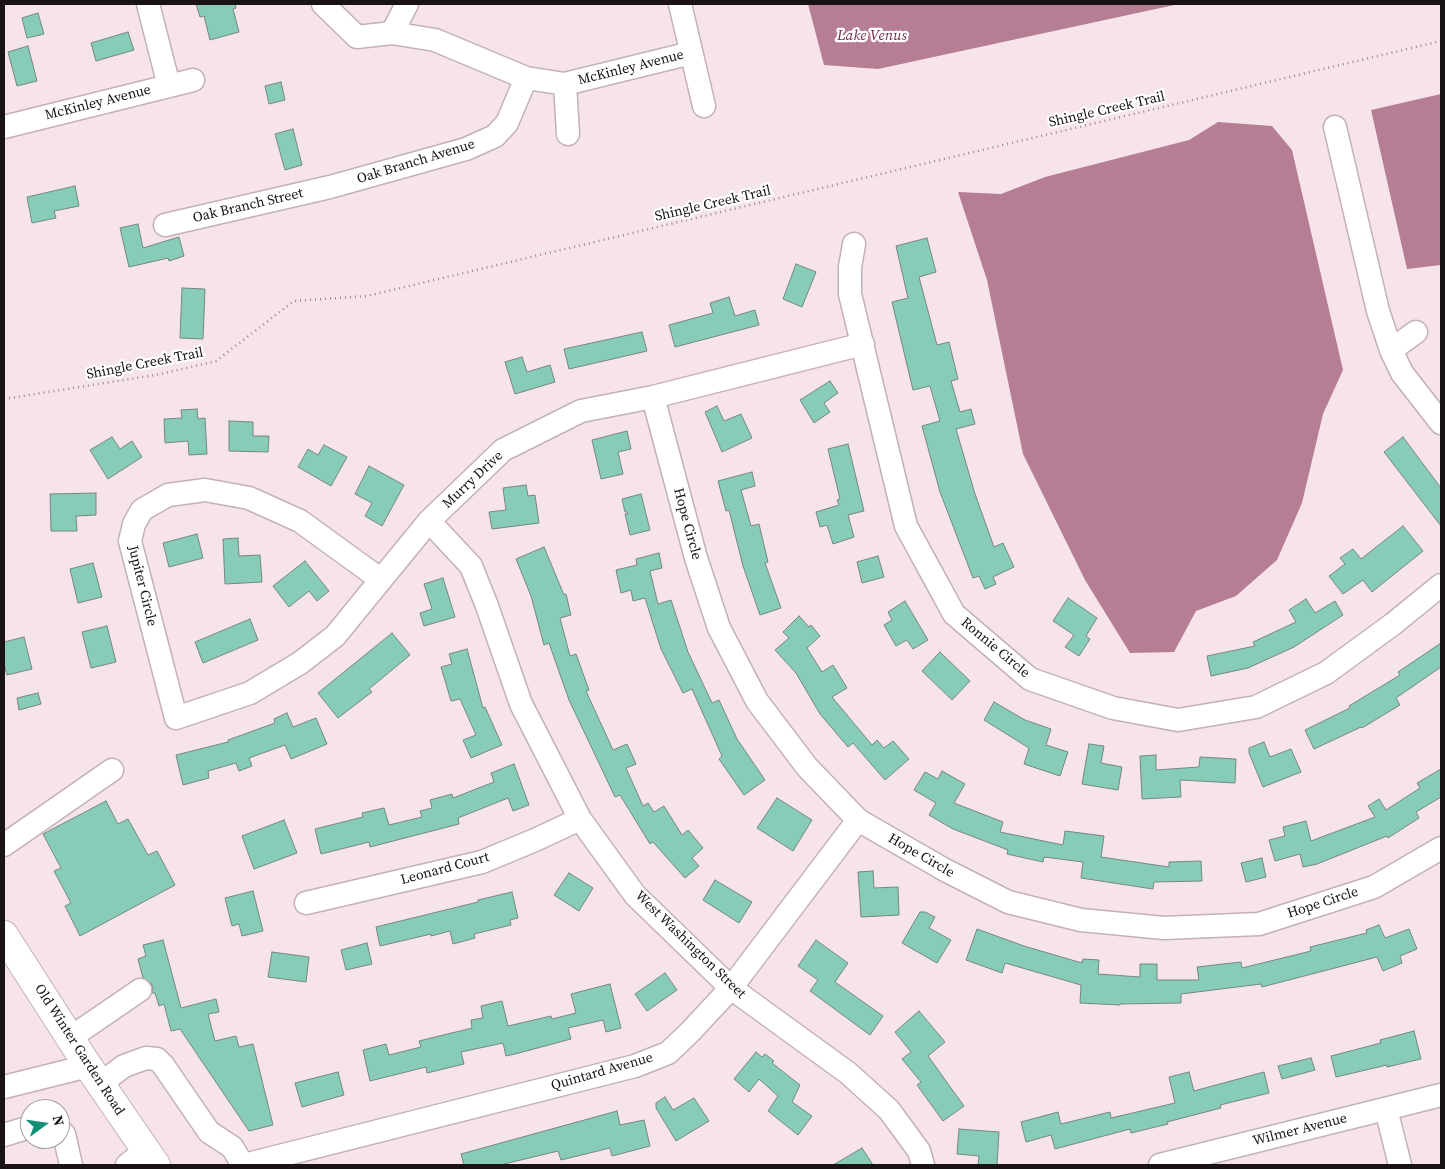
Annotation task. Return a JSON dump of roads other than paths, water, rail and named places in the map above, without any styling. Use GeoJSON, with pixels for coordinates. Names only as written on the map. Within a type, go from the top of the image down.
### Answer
{"type":"FeatureCollection","features":[{"type":"Feature","properties":{"kind":"main road","name":"Old Winter Garden Road"},"geometry":{"type":"LineString","coordinates":[[4,935],[94,1075],[143,1160]]}},
{"type":"Feature","properties":{"kind":"street"},"geometry":{"type":"LineString","coordinates":[[148,4],[169,86]]}},
{"type":"Feature","properties":{"kind":"street","name":"McKinley Avenue"},"geometry":{"type":"LineString","coordinates":[[323,4],[357,37],[392,33],[434,40],[526,78],[565,84],[691,53]]}},
{"type":"Feature","properties":{"kind":"street"},"geometry":{"type":"LineString","coordinates":[[392,33],[407,4]]}},
{"type":"Feature","properties":{"kind":"street"},"geometry":{"type":"LineString","coordinates":[[680,4],[704,106]]}},
{"type":"Feature","properties":{"kind":"street","name":"Oak Branch Avenue"},"geometry":{"type":"LineString","coordinates":[[330,187],[466,149],[495,136],[507,123],[526,78]]}},
{"type":"Feature","properties":{"kind":"street","name":"McKinley Avenue"},"geometry":{"type":"LineString","coordinates":[[4,127],[193,80]]}},
{"type":"Feature","properties":{"kind":"street"},"geometry":{"type":"LineString","coordinates":[[565,84],[568,134]]}},
{"type":"Feature","properties":{"kind":"street"},"geometry":{"type":"LineString","coordinates":[[1335,127],[1378,311],[1391,350],[1402,373],[1441,423]]}},
{"type":"Feature","properties":{"kind":"street","name":"Oak Branch Street"},"geometry":{"type":"LineString","coordinates":[[165,225],[330,187]]}},
{"type":"Feature","properties":{"kind":"street","name":"Ronnie Circle"},"geometry":{"type":"LineString","coordinates":[[854,244],[850,268],[850,294],[906,526],[954,614],[1030,679],[1113,708],[1178,720],[1256,707],[1326,673],[1393,624],[1441,585]]}},
{"type":"Feature","properties":{"kind":"street"},"geometry":{"type":"LineString","coordinates":[[1391,350],[1416,332]]}},
{"type":"Feature","properties":{"kind":"street","name":"Murry Drive"},"geometry":{"type":"LineString","coordinates":[[176,718],[250,693],[300,663],[335,636],[429,521],[503,450],[581,411],[653,397],[863,344]]}},
{"type":"Feature","properties":{"kind":"street","name":"Hope Circle"},"geometry":{"type":"LineString","coordinates":[[653,397],[696,558],[719,628],[757,701],[807,766],[858,820],[945,870],[1008,902],[1081,920],[1164,928],[1259,924],[1374,887],[1441,848]]}},
{"type":"Feature","properties":{"kind":"street","name":"Jupiter Circle"},"geometry":{"type":"LineString","coordinates":[[176,718],[130,541],[134,524],[142,510],[168,495],[205,490],[249,498],[300,521],[380,579]]}},
{"type":"Feature","properties":{"kind":"street","name":"West Washington Street"},"geometry":{"type":"LineString","coordinates":[[429,521],[471,566],[521,704],[580,819],[635,894],[731,988],[848,1073],[889,1110],[919,1151],[923,1165]]}},
{"type":"Feature","properties":{"kind":"street"},"geometry":{"type":"LineString","coordinates":[[4,845],[112,770]]}},
{"type":"Feature","properties":{"kind":"street","name":"Leonard Court"},"geometry":{"type":"LineString","coordinates":[[306,903],[482,862],[580,819]]}},
{"type":"Feature","properties":{"kind":"street","name":"Quintard Avenue"},"geometry":{"type":"LineString","coordinates":[[244,1165],[635,1066],[668,1053],[731,988],[858,820]]}},
{"type":"Feature","properties":{"kind":"street"},"geometry":{"type":"LineString","coordinates":[[70,1038],[140,990]]}},
{"type":"Feature","properties":{"kind":"street"},"geometry":{"type":"LineString","coordinates":[[4,1086],[94,1075],[146,1058],[157,1059],[164,1065],[209,1132],[232,1147],[244,1165]]}},
{"type":"Feature","properties":{"kind":"street","name":"Wilmer Avenue"},"geometry":{"type":"LineString","coordinates":[[1160,1165],[1441,1095]]}},
{"type":"Feature","properties":{"kind":"street"},"geometry":{"type":"LineString","coordinates":[[1386,1109],[1400,1165]]}},
{"type":"Feature","properties":{"kind":"street"},"geometry":{"type":"LineString","coordinates":[[4,1135],[20,1130]]}},
{"type":"Feature","properties":{"kind":"street"},"geometry":{"type":"LineString","coordinates":[[67,1149],[71,1165]]}},
{"type":"Feature","properties":{"kind":"water","name":"Lake Venus"},"geometry":{"type":"Polygon","coordinates":[[[808,4],[1179,4],[878,69],[824,65],[808,4]]]}},
{"type":"Feature","properties":{"kind":"water"},"geometry":{"type":"Polygon","coordinates":[[[1441,94],[1441,265],[1407,269],[1371,110],[1441,94]]]}},
{"type":"Feature","properties":{"kind":"water"},"geometry":{"type":"Polygon","coordinates":[[[1218,122],[1272,126],[1292,150],[1343,370],[1323,414],[1302,503],[1277,560],[1236,596],[1196,611],[1174,652],[1130,653],[1085,580],[1023,454],[987,280],[958,192],[1001,194],[1045,177],[1189,140],[1218,122]]]}}]}
